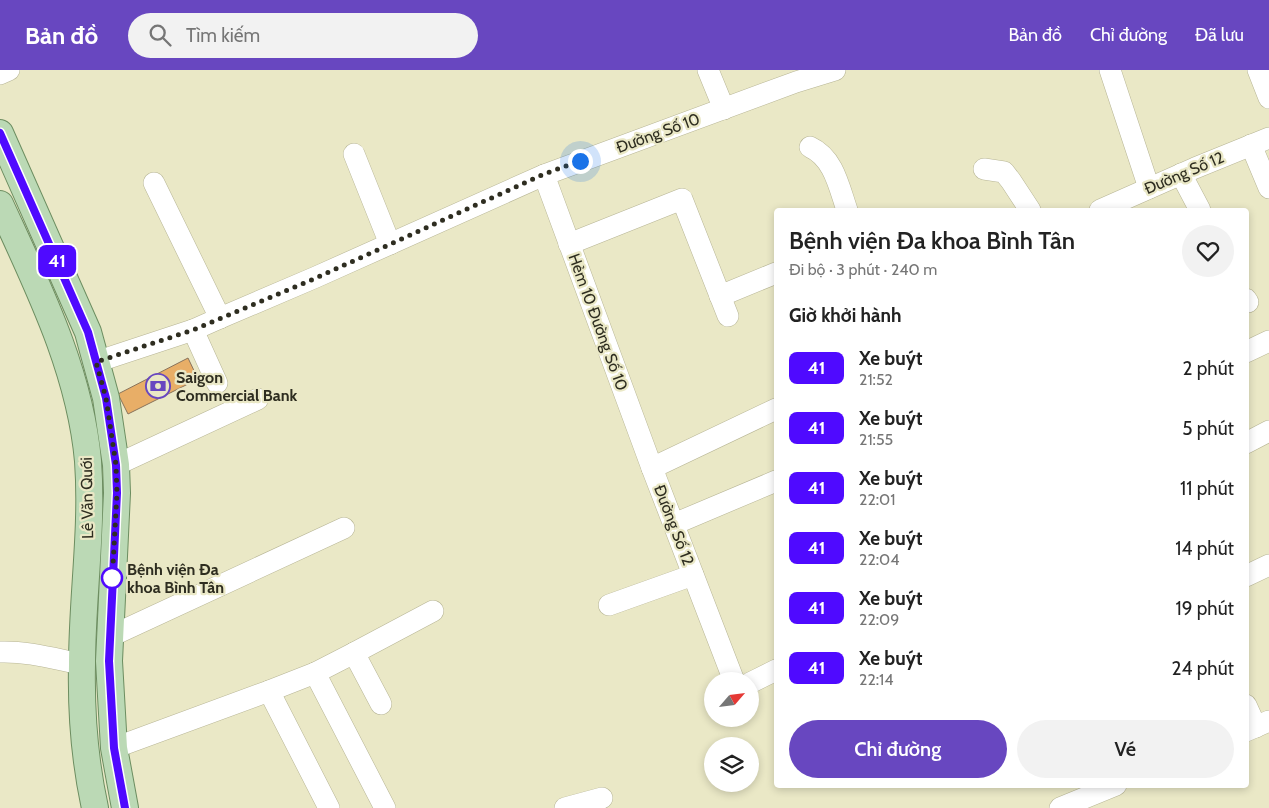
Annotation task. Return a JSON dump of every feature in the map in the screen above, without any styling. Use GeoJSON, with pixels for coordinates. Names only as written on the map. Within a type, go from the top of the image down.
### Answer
{"type":"FeatureCollection","features":[{"type":"Feature","properties":{"kind":"main road","name":"Lê Văn Quới"},"geometry":{"type":"LineString","coordinates":[[0,134],[88,332],[106,398],[116,465],[117,493],[109,637],[114,748],[125,808]]}},
{"type":"Feature","properties":{"kind":"main road","name":"Lê Văn Quới"},"geometry":{"type":"LineString","coordinates":[[1,209],[54,327],[81,416],[88,459],[89,494],[82,664],[87,756],[95,808]]}},
{"type":"Feature","properties":{"kind":"main road"},"geometry":{"type":"LineString","coordinates":[[68,371],[96,362]]}},
{"type":"Feature","properties":{"kind":"street"},"geometry":{"type":"LineString","coordinates":[[0,74],[9,70]]}},
{"type":"Feature","properties":{"kind":"street"},"geometry":{"type":"LineString","coordinates":[[708,70],[724,109]]}},
{"type":"Feature","properties":{"kind":"street","name":"Đường Số 10"},"geometry":{"type":"LineString","coordinates":[[96,362],[193,330],[544,174],[724,109],[795,76],[835,70]]}},
{"type":"Feature","properties":{"kind":"street"},"geometry":{"type":"LineString","coordinates":[[1110,70],[1149,188]]}},
{"type":"Feature","properties":{"kind":"street"},"geometry":{"type":"LineString","coordinates":[[1258,70],[1269,98]]}},
{"type":"Feature","properties":{"kind":"street"},"geometry":{"type":"LineString","coordinates":[[1260,141],[1269,188]]}},
{"type":"Feature","properties":{"kind":"street","name":"Đường Số 12"},"geometry":{"type":"LineString","coordinates":[[1108,208],[1121,205],[1149,188],[1260,141]]}},
{"type":"Feature","properties":{"kind":"street"},"geometry":{"type":"LineString","coordinates":[[810,147],[820,151],[831,166],[846,208]]}},
{"type":"Feature","properties":{"kind":"street"},"geometry":{"type":"LineString","coordinates":[[354,154],[390,244]]}},
{"type":"Feature","properties":{"kind":"street"},"geometry":{"type":"LineString","coordinates":[[984,169],[1004,172],[1029,208]]}},
{"type":"Feature","properties":{"kind":"street","name":"Hẻm 10 Đường Số 10"},"geometry":{"type":"LineString","coordinates":[[544,174],[652,468]]}},
{"type":"Feature","properties":{"kind":"street"},"geometry":{"type":"LineString","coordinates":[[1181,174],[1199,208]]}},
{"type":"Feature","properties":{"kind":"street"},"geometry":{"type":"LineString","coordinates":[[154,184],[220,318]]}},
{"type":"Feature","properties":{"kind":"street"},"geometry":{"type":"LineString","coordinates":[[569,244],[682,199],[728,316]]}},
{"type":"Feature","properties":{"kind":"street"},"geometry":{"type":"LineString","coordinates":[[720,296],[774,275]]}},
{"type":"Feature","properties":{"kind":"street"},"geometry":{"type":"LineString","coordinates":[[193,330],[217,383]]}},
{"type":"Feature","properties":{"kind":"street"},"geometry":{"type":"LineString","coordinates":[[1249,351],[1269,341]]}},
{"type":"Feature","properties":{"kind":"street"},"geometry":{"type":"LineString","coordinates":[[116,465],[258,399]]}},
{"type":"Feature","properties":{"kind":"street","name":"Đường Số 12"},"geometry":{"type":"LineString","coordinates":[[731,672],[652,468],[774,411]]}},
{"type":"Feature","properties":{"kind":"street"},"geometry":{"type":"LineString","coordinates":[[1249,441],[1269,431]]}},
{"type":"Feature","properties":{"kind":"street"},"geometry":{"type":"LineString","coordinates":[[674,524],[774,482]]}},
{"type":"Feature","properties":{"kind":"street"},"geometry":{"type":"LineString","coordinates":[[109,637],[344,528]]}},
{"type":"Feature","properties":{"kind":"street"},"geometry":{"type":"LineString","coordinates":[[1249,575],[1269,565]]}},
{"type":"Feature","properties":{"kind":"street"},"geometry":{"type":"LineString","coordinates":[[609,605],[693,575]]}},
{"type":"Feature","properties":{"kind":"street"},"geometry":{"type":"LineString","coordinates":[[114,748],[315,673],[433,611]]}},
{"type":"Feature","properties":{"kind":"street"},"geometry":{"type":"LineString","coordinates":[[0,652],[9,651],[82,664]]}},
{"type":"Feature","properties":{"kind":"street"},"geometry":{"type":"LineString","coordinates":[[354,653],[380,704]]}},
{"type":"Feature","properties":{"kind":"street"},"geometry":{"type":"LineString","coordinates":[[759,678],[774,671]]}},
{"type":"Feature","properties":{"kind":"street"},"geometry":{"type":"LineString","coordinates":[[315,673],[385,808]]}},
{"type":"Feature","properties":{"kind":"street"},"geometry":{"type":"LineString","coordinates":[[269,691],[329,808]]}},
{"type":"Feature","properties":{"kind":"street"},"geometry":{"type":"LineString","coordinates":[[1249,711],[1257,727]]}},
{"type":"Feature","properties":{"kind":"street"},"geometry":{"type":"LineString","coordinates":[[1060,808],[1108,788]]}},
{"type":"Feature","properties":{"kind":"street"},"geometry":{"type":"LineString","coordinates":[[565,808],[602,798]]}},
{"type":"Feature","properties":{"kind":"building","name":"Saigon Commercial Bank"},"geometry":{"type":"Polygon","coordinates":[[[188,358],[198,379],[128,414],[118,394],[188,358]]]}},
{"type":"Feature","properties":{"kind":"bus line","name":"41"},"geometry":{"type":"LineString","coordinates":[[0,133],[88,332],[106,398],[108,423],[116,465],[117,493],[109,661],[114,748],[119,784],[125,808]]}},
{"type":"Feature","properties":{"kind":"place","name":"Saigon Commercial Bank"},"geometry":{"type":"Point","coordinates":[158,386]}},
{"type":"Feature","properties":{"kind":"place","name":"Bệnh viện Đa khoa Bình Tân"},"geometry":{"type":"Point","coordinates":[112,578]}},
{"type":"Feature","properties":{"kind":"route"},"geometry":{"type":"LineString","coordinates":[[112,578],[112,583],[117,493],[116,465],[108,423],[106,398],[96,362],[193,330],[316,278],[544,174],[580,161]]}}]}
